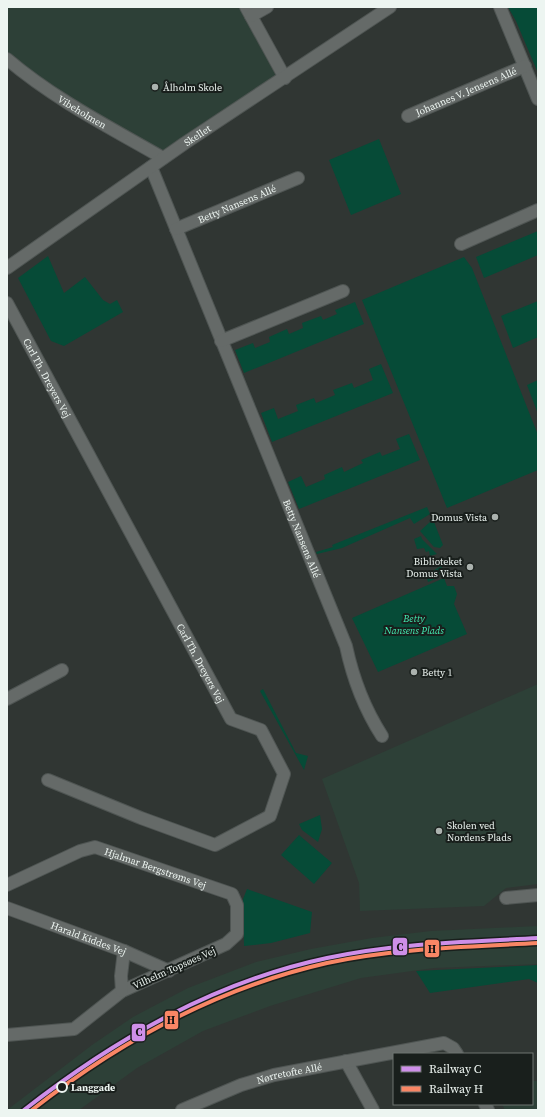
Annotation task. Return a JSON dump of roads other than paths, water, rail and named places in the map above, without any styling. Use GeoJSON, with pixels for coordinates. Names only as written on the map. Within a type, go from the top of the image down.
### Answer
{"type":"FeatureCollection","features":[{"type":"Feature","properties":{"kind":"street"},"geometry":{"type":"LineString","coordinates":[[267,7],[248,11],[285,78]]}},
{"type":"Feature","properties":{"kind":"street","name":"Skellet"},"geometry":{"type":"LineString","coordinates":[[7,268],[163,158],[390,7]]}},
{"type":"Feature","properties":{"kind":"street","name":"Johannes V. Jensens Allé"},"geometry":{"type":"LineString","coordinates":[[500,7],[538,99]]}},
{"type":"Feature","properties":{"kind":"street","name":"Vibeholmen"},"geometry":{"type":"LineString","coordinates":[[7,59],[57,98],[163,158]]}},
{"type":"Feature","properties":{"kind":"street","name":"Johannes V. Jensens Allé"},"geometry":{"type":"LineString","coordinates":[[408,116],[525,66]]}},
{"type":"Feature","properties":{"kind":"street","name":"Betty Nansens Allé"},"geometry":{"type":"LineString","coordinates":[[150,167],[346,646],[352,673],[368,713],[382,736]]}},
{"type":"Feature","properties":{"kind":"street","name":"Betty Nansens Allé"},"geometry":{"type":"LineString","coordinates":[[176,229],[298,178]]}},
{"type":"Feature","properties":{"kind":"street"},"geometry":{"type":"LineString","coordinates":[[460,244],[538,210]]}},
{"type":"Feature","properties":{"kind":"street"},"geometry":{"type":"LineString","coordinates":[[221,341],[343,291]]}},
{"type":"Feature","properties":{"kind":"street","name":"Carl Th. Dreyers Vej"},"geometry":{"type":"LineString","coordinates":[[7,303],[231,719],[260,730],[284,774],[270,816],[215,846],[141,818],[66,793],[48,780]]}},
{"type":"Feature","properties":{"kind":"street"},"geometry":{"type":"LineString","coordinates":[[7,700],[62,670]]}},
{"type":"Feature","properties":{"kind":"street","name":"Hjalmar Bergstrøms Vej"},"geometry":{"type":"LineString","coordinates":[[7,885],[80,851],[95,847],[232,894],[237,905],[236,934],[226,944]]}},
{"type":"Feature","properties":{"kind":"street"},"geometry":{"type":"LineString","coordinates":[[506,898],[538,895]]}},
{"type":"Feature","properties":{"kind":"street","name":"Harald Kiddes Vej"},"geometry":{"type":"LineString","coordinates":[[7,908],[124,951],[169,971]]}},
{"type":"Feature","properties":{"kind":"street","name":"Vilhelm Topsøes Vej"},"geometry":{"type":"LineString","coordinates":[[7,1035],[74,1029],[122,991],[226,944]]}},
{"type":"Feature","properties":{"kind":"street","name":"Vilhelm Topsøes Vej"},"geometry":{"type":"LineString","coordinates":[[122,991],[121,976],[124,951]]}},
{"type":"Feature","properties":{"kind":"street","name":"Nørretofte Allé"},"geometry":{"type":"LineString","coordinates":[[396,1053],[444,1044],[453,1048],[456,1053]]}},
{"type":"Feature","properties":{"kind":"street","name":"Nørretofte Allé"},"geometry":{"type":"LineString","coordinates":[[182,1110],[241,1085],[274,1075],[393,1053]]}},
{"type":"Feature","properties":{"kind":"street"},"geometry":{"type":"LineString","coordinates":[[346,1061],[373,1110]]}},
{"type":"Feature","properties":{"kind":"rail line","name":"C"},"geometry":{"type":"LineString","coordinates":[[24,1110],[59,1084],[130,1037],[167,1016],[205,998],[245,982],[285,969],[327,958],[379,949],[432,944],[538,938]]}},
{"type":"Feature","properties":{"kind":"rail line","name":"H"},"geometry":{"type":"LineString","coordinates":[[32,1110],[100,1061],[171,1020],[209,1002],[286,974],[327,963],[379,954],[432,949],[538,943]]}},
{"type":"Feature","properties":{"kind":"place","name":"Ålholm Skole"},"geometry":{"type":"Point","coordinates":[155,87]}},
{"type":"Feature","properties":{"kind":"place","name":"Domus Vista"},"geometry":{"type":"Point","coordinates":[495,517]}},
{"type":"Feature","properties":{"kind":"place","name":"Biblioteket Domus Vista"},"geometry":{"type":"Point","coordinates":[470,567]}},
{"type":"Feature","properties":{"kind":"place","name":"Betty 1"},"geometry":{"type":"Point","coordinates":[414,672]}},
{"type":"Feature","properties":{"kind":"place","name":"Skolen ved Nordens Plads"},"geometry":{"type":"Point","coordinates":[439,831]}},
{"type":"Feature","properties":{"kind":"place","name":"Langgade"},"geometry":{"type":"Point","coordinates":[62,1087]}},
{"type":"Feature","properties":{"kind":"park label","name":"Betty Nansens Plads"},"geometry":{"type":"Point","coordinates":[414,624]}}]}
